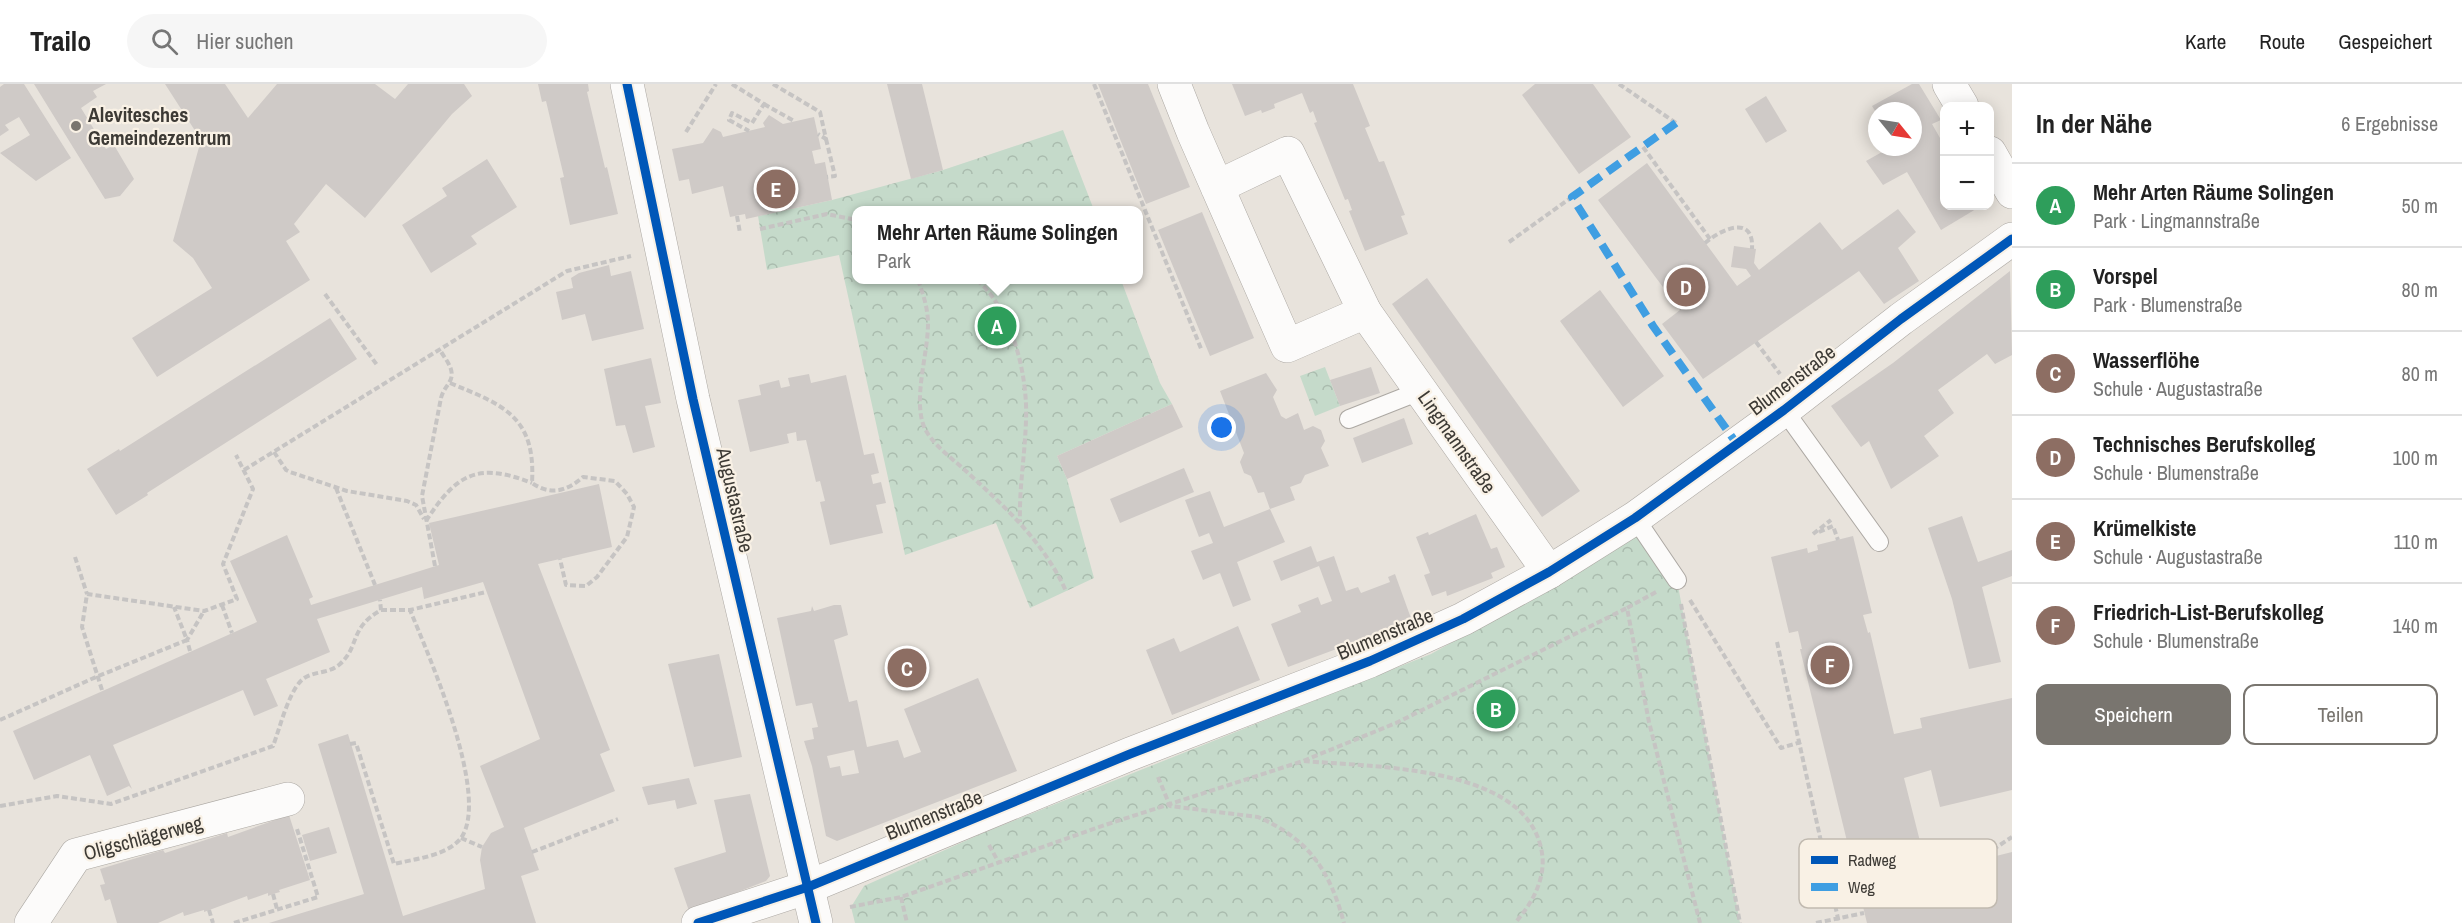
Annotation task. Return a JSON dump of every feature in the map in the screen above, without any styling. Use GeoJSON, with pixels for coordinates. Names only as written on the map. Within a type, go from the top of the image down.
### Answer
{"type":"FeatureCollection","features":[{"type":"Feature","properties":{"kind":"street","name":"Augustastraße"},"geometry":{"type":"LineString","coordinates":[[627,84],[693,399],[813,908]]}},
{"type":"Feature","properties":{"kind":"street"},"geometry":{"type":"LineString","coordinates":[[1174,84],[1287,346],[1365,312]]}},
{"type":"Feature","properties":{"kind":"street"},"geometry":{"type":"LineString","coordinates":[[1949,84],[1960,102]]}},
{"type":"Feature","properties":{"kind":"street","name":"Lingmannstraße"},"geometry":{"type":"LineString","coordinates":[[1217,187],[1288,153],[1365,312],[1549,572]]}},
{"type":"Feature","properties":{"kind":"street"},"geometry":{"type":"LineString","coordinates":[[1991,156],[2012,192]]}},
{"type":"Feature","properties":{"kind":"street","name":"Blumenstraße"},"geometry":{"type":"LineString","coordinates":[[698,923],[813,908],[1130,754],[1370,661],[1463,619],[1549,572],[1635,518],[1791,404],[1901,319],[2012,240]]}},
{"type":"Feature","properties":{"kind":"street","name":"Oligschlägerweg"},"geometry":{"type":"LineString","coordinates":[[31,923],[76,855],[288,799]]}},
{"type":"Feature","properties":{"kind":"lane"},"geometry":{"type":"LineString","coordinates":[[1349,419],[1420,391]]}},
{"type":"Feature","properties":{"kind":"lane"},"geometry":{"type":"LineString","coordinates":[[1791,404],[1879,543]]}},
{"type":"Feature","properties":{"kind":"lane"},"geometry":{"type":"LineString","coordinates":[[1635,518],[1677,580]]}},
{"type":"Feature","properties":{"kind":"path"},"geometry":{"type":"LineString","coordinates":[[686,132],[716,84]]}},
{"type":"Feature","properties":{"kind":"path"},"geometry":{"type":"LineString","coordinates":[[732,84],[794,121]]}},
{"type":"Feature","properties":{"kind":"path"},"geometry":{"type":"LineString","coordinates":[[773,84],[820,111],[835,176],[827,177]]}},
{"type":"Feature","properties":{"kind":"path"},"geometry":{"type":"LineString","coordinates":[[1094,84],[1203,351]]}},
{"type":"Feature","properties":{"kind":"path"},"geometry":{"type":"LineString","coordinates":[[1618,84],[1676,123]]}},
{"type":"Feature","properties":{"kind":"path"},"geometry":{"type":"LineString","coordinates":[[750,131],[729,120],[732,113],[752,123],[764,104]]}},
{"type":"Feature","properties":{"kind":"path"},"geometry":{"type":"LineString","coordinates":[[818,134],[826,139]]}},
{"type":"Feature","properties":{"kind":"path"},"geometry":{"type":"LineString","coordinates":[[1642,147],[1710,239]]}},
{"type":"Feature","properties":{"kind":"path"},"geometry":{"type":"LineString","coordinates":[[1509,242],[1572,197]]}},
{"type":"Feature","properties":{"kind":"path"},"geometry":{"type":"LineString","coordinates":[[760,229],[827,214],[852,219]]}},
{"type":"Feature","properties":{"kind":"path"},"geometry":{"type":"LineString","coordinates":[[736,216],[740,234]]}},
{"type":"Feature","properties":{"kind":"path"},"geometry":{"type":"LineString","coordinates":[[1705,243],[1729,227],[1739,227],[1747,232],[1752,242],[1752,249]]}},
{"type":"Feature","properties":{"kind":"path"},"geometry":{"type":"LineString","coordinates":[[244,470],[567,272],[661,249]]}},
{"type":"Feature","properties":{"kind":"path"},"geometry":{"type":"LineString","coordinates":[[920,284],[926,300],[928,324],[920,409],[926,429],[937,444],[1020,522],[1054,564],[1066,591]]}},
{"type":"Feature","properties":{"kind":"path"},"geometry":{"type":"LineString","coordinates":[[982,284],[989,290],[1014,338],[1025,388],[1026,418],[1019,490],[1020,522]]}},
{"type":"Feature","properties":{"kind":"path"},"geometry":{"type":"LineString","coordinates":[[325,294],[377,365]]}},
{"type":"Feature","properties":{"kind":"path"},"geometry":{"type":"LineString","coordinates":[[1756,342],[1791,404]]}},
{"type":"Feature","properties":{"kind":"path"},"geometry":{"type":"LineString","coordinates":[[435,566],[423,496],[441,398],[443,390],[450,383],[452,370],[440,350]]}},
{"type":"Feature","properties":{"kind":"path"},"geometry":{"type":"LineString","coordinates":[[450,383],[491,400],[506,409],[516,419],[524,431],[532,458],[532,483]]}},
{"type":"Feature","properties":{"kind":"path"},"geometry":{"type":"LineString","coordinates":[[274,452],[286,470],[336,487],[408,501],[416,505],[426,522]]}},
{"type":"Feature","properties":{"kind":"path"},"geometry":{"type":"LineString","coordinates":[[87,594],[204,611],[237,599],[223,564],[253,489],[236,455]]}},
{"type":"Feature","properties":{"kind":"path"},"geometry":{"type":"LineString","coordinates":[[426,522],[442,497],[469,477],[482,472],[497,472],[532,483],[549,492],[572,487],[583,477],[615,481],[627,494],[634,507],[627,537],[597,577],[586,586],[566,585],[560,559]]}},
{"type":"Feature","properties":{"kind":"path"},"geometry":{"type":"LineString","coordinates":[[336,487],[375,585]]}},
{"type":"Feature","properties":{"kind":"path"},"geometry":{"type":"LineString","coordinates":[[1813,534],[1833,526],[1838,540]]}},
{"type":"Feature","properties":{"kind":"path"},"geometry":{"type":"LineString","coordinates":[[75,557],[87,594],[82,627],[102,690]]}},
{"type":"Feature","properties":{"kind":"path"},"geometry":{"type":"LineString","coordinates":[[813,908],[901,897],[1105,825],[1170,806],[1303,761],[1396,723],[1627,608],[1677,580]]}},
{"type":"Feature","properties":{"kind":"path"},"geometry":{"type":"LineString","coordinates":[[1677,580],[1781,748],[1801,742]]}},
{"type":"Feature","properties":{"kind":"path"},"geometry":{"type":"LineString","coordinates":[[1677,580],[1740,923]]}},
{"type":"Feature","properties":{"kind":"path"},"geometry":{"type":"LineString","coordinates":[[0,806],[57,796],[111,804],[273,746],[296,684],[307,676],[329,672],[341,663],[350,649],[356,632],[368,617],[381,610],[410,610],[486,592]]}},
{"type":"Feature","properties":{"kind":"path"},"geometry":{"type":"LineString","coordinates":[[380,600],[381,610]]}},
{"type":"Feature","properties":{"kind":"path"},"geometry":{"type":"LineString","coordinates":[[222,604],[232,633]]}},
{"type":"Feature","properties":{"kind":"path"},"geometry":{"type":"LineString","coordinates":[[174,606],[188,640],[190,651]]}},
{"type":"Feature","properties":{"kind":"path"},"geometry":{"type":"LineString","coordinates":[[1627,608],[1649,722],[1700,923]]}},
{"type":"Feature","properties":{"kind":"path"},"geometry":{"type":"LineString","coordinates":[[350,744],[356,743],[393,864],[443,851],[461,838],[467,818],[468,777],[446,697],[410,610]]}},
{"type":"Feature","properties":{"kind":"path"},"geometry":{"type":"LineString","coordinates":[[0,720],[96,677],[188,640],[204,611]]}},
{"type":"Feature","properties":{"kind":"path"},"geometry":{"type":"LineString","coordinates":[[1777,642],[1822,839]]}},
{"type":"Feature","properties":{"kind":"path"},"geometry":{"type":"LineString","coordinates":[[1303,761],[1426,772],[1488,789],[1515,805],[1536,830],[1543,854],[1541,883],[1515,923]]}},
{"type":"Feature","properties":{"kind":"path"},"geometry":{"type":"LineString","coordinates":[[1156,770],[1170,806]]}},
{"type":"Feature","properties":{"kind":"path"},"geometry":{"type":"LineString","coordinates":[[234,923],[318,897],[288,799]]}},
{"type":"Feature","properties":{"kind":"path"},"geometry":{"type":"LineString","coordinates":[[1170,806],[1243,813],[1269,822],[1298,843],[1318,862],[1336,894],[1344,923]]}},
{"type":"Feature","properties":{"kind":"path"},"geometry":{"type":"LineString","coordinates":[[532,852],[618,819]]}},
{"type":"Feature","properties":{"kind":"path"},"geometry":{"type":"LineString","coordinates":[[1997,846],[2012,837]]}},
{"type":"Feature","properties":{"kind":"path"},"geometry":{"type":"LineString","coordinates":[[461,838],[482,847]]}},
{"type":"Feature","properties":{"kind":"path"},"geometry":{"type":"LineString","coordinates":[[273,894],[277,909]]}},
{"type":"Feature","properties":{"kind":"path"},"geometry":{"type":"LineString","coordinates":[[901,897],[907,923]]}},
{"type":"Feature","properties":{"kind":"path"},"geometry":{"type":"LineString","coordinates":[[210,910],[213,923]]}},
{"type":"Feature","properties":{"kind":"path"},"geometry":{"type":"LineString","coordinates":[[1816,923],[1839,921],[1864,913]]}},
{"type":"Feature","properties":{"kind":"green space"},"geometry":{"type":"Polygon","coordinates":[[[1063,130],[1092,206],[852,206],[852,284],[1123,284],[1160,383],[1172,404],[1057,456],[1067,479],[1094,578],[1030,608],[996,523],[905,555],[839,255],[767,270],[758,216],[832,200],[943,170],[1063,130]]]}},
{"type":"Feature","properties":{"kind":"green space"},"geometry":{"type":"Polygon","coordinates":[[[1325,367],[1340,406],[1315,416],[1300,376],[1325,367]]]}},
{"type":"Feature","properties":{"kind":"green space"},"geometry":{"type":"Polygon","coordinates":[[[1642,530],[1677,580],[1740,923],[855,923],[851,907],[864,886],[983,833],[1431,654],[1554,585],[1642,530]]]}},
{"type":"Feature","properties":{"kind":"building"},"geometry":{"type":"Polygon","coordinates":[[[4,84],[24,84],[71,158],[36,181],[0,153],[30,135],[19,117],[5,125],[9,130],[0,136],[0,87],[4,84]]]}},
{"type":"Feature","properties":{"kind":"building","name":"Alevitesches Gemeindezentrum"},"geometry":{"type":"Polygon","coordinates":[[[34,84],[106,84],[93,91],[97,97],[81,108],[106,149],[114,145],[134,179],[120,196],[105,199],[34,84]]]}},
{"type":"Feature","properties":{"kind":"building"},"geometry":{"type":"Polygon","coordinates":[[[165,84],[225,84],[248,118],[277,84],[375,84],[395,99],[408,84],[464,84],[472,96],[452,114],[365,218],[326,184],[294,224],[300,232],[286,241],[310,280],[157,377],[132,338],[212,288],[193,258],[173,241],[201,140],[165,84]]]}},
{"type":"Feature","properties":{"kind":"building"},"geometry":{"type":"Polygon","coordinates":[[[538,84],[588,84],[589,91],[587,92],[618,214],[570,225],[560,178],[564,177],[546,101],[542,102],[538,84]]]}},
{"type":"Feature","properties":{"kind":"building"},"geometry":{"type":"Polygon","coordinates":[[[887,84],[922,84],[943,170],[911,179],[887,84]]]}},
{"type":"Feature","properties":{"kind":"building"},"geometry":{"type":"Polygon","coordinates":[[[1098,84],[1148,84],[1190,187],[1146,204],[1098,84]]]}},
{"type":"Feature","properties":{"kind":"building"},"geometry":{"type":"Polygon","coordinates":[[[1232,84],[1353,84],[1370,126],[1365,128],[1379,162],[1384,161],[1405,215],[1401,216],[1408,234],[1365,251],[1349,211],[1352,210],[1348,199],[1345,200],[1314,123],[1317,122],[1313,111],[1310,113],[1302,93],[1274,104],[1275,108],[1245,116],[1232,84]]]}},
{"type":"Feature","properties":{"kind":"building"},"geometry":{"type":"Polygon","coordinates":[[[1535,84],[1593,84],[1631,137],[1579,174],[1522,95],[1535,84]]]}},
{"type":"Feature","properties":{"kind":"building"},"geometry":{"type":"Polygon","coordinates":[[[1912,84],[1919,84],[1940,118],[1932,124],[1940,138],[1940,210],[1974,210],[1941,230],[1907,172],[1883,185],[1866,161],[1875,156],[1922,156],[1922,102],[1879,102],[1912,84]]]}},
{"type":"Feature","properties":{"kind":"building"},"geometry":{"type":"Polygon","coordinates":[[[1766,96],[1787,131],[1766,143],[1745,109],[1766,96]]]}},
{"type":"Feature","properties":{"kind":"building"},"geometry":{"type":"Polygon","coordinates":[[[769,115],[783,124],[814,117],[821,149],[812,151],[815,164],[825,162],[832,200],[746,219],[745,214],[730,217],[723,186],[692,194],[689,179],[679,181],[672,149],[703,143],[713,128],[721,132],[723,137],[765,127],[763,123],[769,115]]]}},
{"type":"Feature","properties":{"kind":"building"},"geometry":{"type":"Polygon","coordinates":[[[487,159],[517,207],[471,236],[477,244],[431,273],[402,225],[447,196],[442,188],[487,159]]]}},
{"type":"Feature","properties":{"kind":"building"},"geometry":{"type":"Polygon","coordinates":[[[1647,163],[1737,286],[1751,276],[1746,269],[1731,267],[1734,246],[1756,249],[1754,263],[1759,270],[1820,222],[1842,250],[1898,209],[1916,232],[1898,248],[1919,281],[1884,304],[1859,271],[1703,379],[1662,324],[1680,310],[1598,200],[1647,163]]]}},
{"type":"Feature","properties":{"kind":"building"},"geometry":{"type":"Polygon","coordinates":[[[1202,212],[1254,338],[1210,356],[1158,230],[1202,212]]]}},
{"type":"Feature","properties":{"kind":"building"},"geometry":{"type":"Polygon","coordinates":[[[609,265],[611,276],[631,271],[644,329],[592,341],[585,314],[562,320],[556,292],[573,288],[571,278],[579,273],[609,265]]]}},
{"type":"Feature","properties":{"kind":"building"},"geometry":{"type":"Polygon","coordinates":[[[2010,271],[2012,355],[1995,364],[1987,354],[1938,390],[1954,413],[1924,436],[1939,456],[1891,489],[1869,441],[1861,447],[1831,406],[1893,363],[2010,271]]]}},
{"type":"Feature","properties":{"kind":"building"},"geometry":{"type":"Polygon","coordinates":[[[1427,278],[1580,491],[1542,517],[1392,304],[1427,278]]]}},
{"type":"Feature","properties":{"kind":"building"},"geometry":{"type":"Polygon","coordinates":[[[1600,290],[1664,376],[1623,407],[1560,321],[1600,290]]]}},
{"type":"Feature","properties":{"kind":"building"},"geometry":{"type":"Polygon","coordinates":[[[330,318],[357,359],[116,515],[87,469],[119,449],[120,451],[330,318]]]}},
{"type":"Feature","properties":{"kind":"building"},"geometry":{"type":"Polygon","coordinates":[[[651,358],[661,403],[645,406],[655,447],[633,453],[625,425],[616,426],[604,369],[651,358]]]}},
{"type":"Feature","properties":{"kind":"building"},"geometry":{"type":"Polygon","coordinates":[[[1371,367],[1380,393],[1340,406],[1330,380],[1371,367]]]}},
{"type":"Feature","properties":{"kind":"building"},"geometry":{"type":"Polygon","coordinates":[[[1266,373],[1277,390],[1273,397],[1281,416],[1286,419],[1298,413],[1304,430],[1313,426],[1321,430],[1325,441],[1321,448],[1329,466],[1305,475],[1301,483],[1290,487],[1295,500],[1270,509],[1264,492],[1258,493],[1251,476],[1244,473],[1240,462],[1244,453],[1220,391],[1266,373]]]}},
{"type":"Feature","properties":{"kind":"building"},"geometry":{"type":"Polygon","coordinates":[[[809,374],[811,383],[846,375],[864,455],[874,453],[879,473],[871,475],[873,484],[881,482],[886,503],[876,505],[883,533],[830,545],[820,502],[825,501],[820,481],[816,482],[806,440],[797,441],[796,432],[787,434],[789,443],[750,452],[738,400],[761,395],[759,385],[779,380],[781,388],[790,386],[788,378],[809,374]]]}},
{"type":"Feature","properties":{"kind":"building"},"geometry":{"type":"Polygon","coordinates":[[[1172,404],[1183,427],[1067,479],[1057,456],[1172,404]]]}},
{"type":"Feature","properties":{"kind":"building"},"geometry":{"type":"Polygon","coordinates":[[[1404,418],[1413,444],[1362,463],[1353,438],[1404,418]]]}},
{"type":"Feature","properties":{"kind":"building"},"geometry":{"type":"Polygon","coordinates":[[[1184,468],[1194,492],[1120,523],[1110,499],[1184,468]]]}},
{"type":"Feature","properties":{"kind":"building"},"geometry":{"type":"Polygon","coordinates":[[[599,484],[612,547],[538,564],[610,750],[600,754],[615,791],[524,828],[539,870],[521,876],[536,923],[269,923],[364,894],[318,744],[348,734],[403,916],[485,889],[480,860],[482,847],[491,833],[504,827],[480,766],[540,739],[483,582],[424,599],[422,587],[317,619],[330,652],[266,679],[278,706],[254,716],[243,690],[113,745],[132,789],[129,786],[107,796],[90,755],[34,780],[13,731],[257,622],[230,561],[287,535],[313,597],[309,599],[311,605],[439,565],[429,523],[599,484]]]}},
{"type":"Feature","properties":{"kind":"building"},"geometry":{"type":"Polygon","coordinates":[[[1210,491],[1224,527],[1270,509],[1285,542],[1237,562],[1251,600],[1233,607],[1220,573],[1203,580],[1191,551],[1213,543],[1209,533],[1199,537],[1185,500],[1210,491]]]}},
{"type":"Feature","properties":{"kind":"building"},"geometry":{"type":"Polygon","coordinates":[[[1476,514],[1491,549],[1497,547],[1505,567],[1491,573],[1493,578],[1447,596],[1446,591],[1432,596],[1424,575],[1430,573],[1416,537],[1428,532],[1429,535],[1476,514]]]}},
{"type":"Feature","properties":{"kind":"building"},"geometry":{"type":"Polygon","coordinates":[[[1962,516],[1978,562],[2012,550],[2012,576],[1982,587],[2001,662],[1969,669],[1952,599],[1928,528],[1962,516]]]}},
{"type":"Feature","properties":{"kind":"building"},"geometry":{"type":"Polygon","coordinates":[[[1853,536],[1872,613],[1863,615],[1868,633],[1870,632],[1894,734],[1922,728],[1920,718],[2012,698],[2012,790],[1940,807],[1931,770],[1904,778],[1919,839],[1846,839],[1800,649],[1802,649],[1798,631],[1789,633],[1771,557],[1807,548],[1808,553],[1818,550],[1817,545],[1853,536]]]}},
{"type":"Feature","properties":{"kind":"building"},"geometry":{"type":"Polygon","coordinates":[[[1311,546],[1317,562],[1334,556],[1346,591],[1358,587],[1361,593],[1390,582],[1388,577],[1395,574],[1412,621],[1288,667],[1271,624],[1301,612],[1298,605],[1318,597],[1321,605],[1332,601],[1319,566],[1281,581],[1273,561],[1311,546]]]}},
{"type":"Feature","properties":{"kind":"building"},"geometry":{"type":"Polygon","coordinates":[[[841,605],[848,635],[834,640],[849,702],[857,700],[867,747],[898,740],[904,758],[921,752],[904,709],[978,678],[1017,771],[837,841],[826,836],[812,766],[804,741],[814,739],[812,728],[818,727],[812,703],[796,706],[777,618],[811,611],[812,606],[814,611],[841,605]],[[854,750],[827,756],[830,768],[840,766],[842,776],[859,773],[854,750]]]}},
{"type":"Feature","properties":{"kind":"building"},"geometry":{"type":"Polygon","coordinates":[[[1238,626],[1260,680],[1172,715],[1146,650],[1174,638],[1180,652],[1238,626]]]}},
{"type":"Feature","properties":{"kind":"building"},"geometry":{"type":"Polygon","coordinates":[[[719,654],[742,757],[694,767],[668,664],[719,654]]]}},
{"type":"Feature","properties":{"kind":"building"},"geometry":{"type":"Polygon","coordinates":[[[689,778],[697,804],[677,809],[675,800],[648,805],[642,787],[689,778]]]}},
{"type":"Feature","properties":{"kind":"building"},"geometry":{"type":"Polygon","coordinates":[[[750,794],[770,876],[766,881],[689,911],[674,868],[726,852],[714,800],[750,794]]]}},
{"type":"Feature","properties":{"kind":"building"},"geometry":{"type":"Polygon","coordinates":[[[289,815],[310,880],[268,896],[268,893],[248,900],[247,896],[204,912],[204,910],[184,916],[183,912],[158,923],[117,923],[110,899],[105,901],[100,885],[105,884],[100,869],[163,850],[165,853],[227,833],[228,837],[289,815]]]}},
{"type":"Feature","properties":{"kind":"building"},"geometry":{"type":"Polygon","coordinates":[[[329,827],[337,853],[310,861],[302,835],[329,827]]]}},
{"type":"Feature","properties":{"kind":"building"},"geometry":{"type":"Polygon","coordinates":[[[2012,852],[2012,923],[1867,923],[1863,908],[1997,908],[1997,856],[2012,852]]]}},
{"type":"Feature","properties":{"kind":"marked path"},"geometry":{"type":"LineString","coordinates":[[1676,123],[1572,197],[1653,326],[1737,444]]}},
{"type":"Feature","properties":{"kind":"cycle path"},"geometry":{"type":"LineString","coordinates":[[627,84],[693,399],[816,923]]}},
{"type":"Feature","properties":{"kind":"cycle path"},"geometry":{"type":"LineString","coordinates":[[698,923],[808,887],[1130,754],[1370,661],[1463,619],[1549,572],[1635,518],[1784,410],[1901,319],[2012,239]]}},
{"type":"Feature","properties":{"kind":"place","name":"Alevitesches Gemeindezentrum"},"geometry":{"type":"Point","coordinates":[76,126]}},
{"type":"Feature","properties":{"kind":"place","name":"Krümelkiste"},"geometry":{"type":"Point","coordinates":[776,189]}},
{"type":"Feature","properties":{"kind":"place","name":"Technisches Berufskolleg"},"geometry":{"type":"Point","coordinates":[1686,287]}},
{"type":"Feature","properties":{"kind":"place","name":"Mehr Arten Räume Solingen"},"geometry":{"type":"Point","coordinates":[997,326]}},
{"type":"Feature","properties":{"kind":"place","name":"Friedrich-List-Berufskolleg"},"geometry":{"type":"Point","coordinates":[1830,665]}},
{"type":"Feature","properties":{"kind":"place","name":"Wasserflöhe"},"geometry":{"type":"Point","coordinates":[907,668]}},
{"type":"Feature","properties":{"kind":"place","name":"Vorspel"},"geometry":{"type":"Point","coordinates":[1496,709]}}]}
